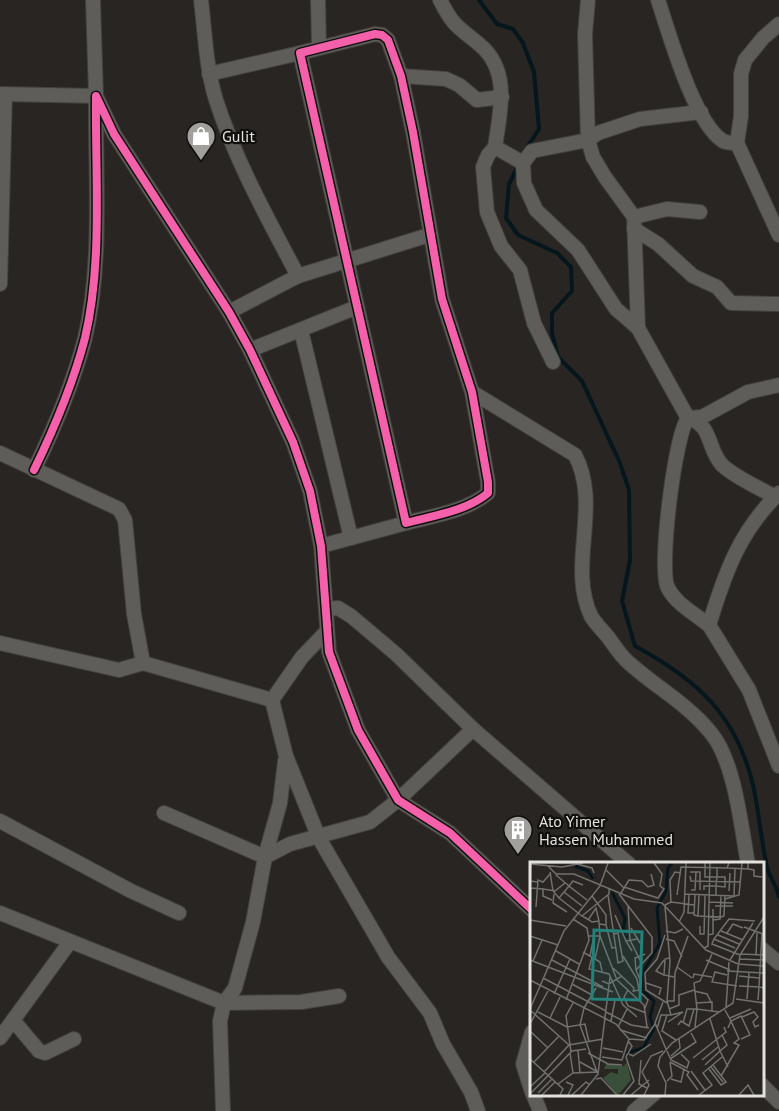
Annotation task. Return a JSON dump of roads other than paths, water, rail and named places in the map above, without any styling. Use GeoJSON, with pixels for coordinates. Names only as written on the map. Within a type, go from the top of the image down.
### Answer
{"type":"FeatureCollection","features":[{"type":"Feature","properties":{"kind":"street"},"geometry":{"type":"LineString","coordinates":[[34,470],[48,441],[85,338],[95,266],[96,96],[93,0]]}},
{"type":"Feature","properties":{"kind":"street"},"geometry":{"type":"LineString","coordinates":[[201,0],[210,74],[216,99],[247,178],[298,276]]}},
{"type":"Feature","properties":{"kind":"street"},"geometry":{"type":"LineString","coordinates":[[318,0],[319,46]]}},
{"type":"Feature","properties":{"kind":"street"},"geometry":{"type":"LineString","coordinates":[[440,0],[458,29],[481,45],[498,69],[502,97],[495,147],[488,155],[483,167],[487,212],[501,246],[520,270],[534,323],[553,362]]}},
{"type":"Feature","properties":{"kind":"street"},"geometry":{"type":"LineString","coordinates":[[588,0],[585,44],[588,140],[593,157],[605,177],[634,223],[693,276],[717,287],[731,303],[779,304]]}},
{"type":"Feature","properties":{"kind":"street"},"geometry":{"type":"LineString","coordinates":[[658,0],[687,83],[701,112],[711,130],[724,141],[737,143]]}},
{"type":"Feature","properties":{"kind":"street"},"geometry":{"type":"LineString","coordinates":[[779,24],[763,38],[745,60],[741,74],[741,116],[737,143],[779,235]]}},
{"type":"Feature","properties":{"kind":"street"},"geometry":{"type":"LineString","coordinates":[[210,74],[375,34],[382,35],[388,40],[401,76],[442,299],[472,392],[488,493],[481,499],[443,514],[321,546]]}},
{"type":"Feature","properties":{"kind":"street"},"geometry":{"type":"LineString","coordinates":[[300,53],[406,523]]}},
{"type":"Feature","properties":{"kind":"street"},"geometry":{"type":"LineString","coordinates":[[401,76],[446,79],[459,85],[477,100],[502,97]]}},
{"type":"Feature","properties":{"kind":"street"},"geometry":{"type":"LineString","coordinates":[[0,284],[3,94],[96,96]]}},
{"type":"Feature","properties":{"kind":"street"},"geometry":{"type":"LineString","coordinates":[[96,96],[114,134],[229,312],[250,350],[293,442],[310,491],[321,546],[328,609],[326,632],[339,685],[358,730],[398,800],[450,833],[530,909]]}},
{"type":"Feature","properties":{"kind":"street"},"geometry":{"type":"LineString","coordinates":[[701,112],[640,119],[598,133],[588,140],[532,151],[523,163],[524,183],[536,210],[578,250],[616,309],[638,328],[688,418],[700,423],[709,436],[714,455],[724,466],[777,495],[742,538],[732,557],[709,625]]}},
{"type":"Feature","properties":{"kind":"street"},"geometry":{"type":"LineString","coordinates":[[495,147],[523,163]]}},
{"type":"Feature","properties":{"kind":"street"},"geometry":{"type":"LineString","coordinates":[[634,223],[667,209],[700,212]]}},
{"type":"Feature","properties":{"kind":"street"},"geometry":{"type":"LineString","coordinates":[[634,223],[638,328]]}},
{"type":"Feature","properties":{"kind":"street"},"geometry":{"type":"LineString","coordinates":[[229,312],[298,276],[429,235]]}},
{"type":"Feature","properties":{"kind":"street"},"geometry":{"type":"LineString","coordinates":[[250,350],[357,307]]}},
{"type":"Feature","properties":{"kind":"street"},"geometry":{"type":"LineString","coordinates":[[301,330],[351,538]]}},
{"type":"Feature","properties":{"kind":"street"},"geometry":{"type":"LineString","coordinates":[[688,418],[702,417],[748,392],[779,385]]}},
{"type":"Feature","properties":{"kind":"street"},"geometry":{"type":"LineString","coordinates":[[472,392],[575,455],[583,470],[587,492],[583,570],[585,595],[592,617],[627,661],[676,700],[711,733],[727,766],[748,862]]}},
{"type":"Feature","properties":{"kind":"street"},"geometry":{"type":"LineString","coordinates":[[688,418],[681,430],[669,505],[664,574],[667,586],[675,598],[709,625],[749,690],[779,766]]}},
{"type":"Feature","properties":{"kind":"street"},"geometry":{"type":"LineString","coordinates":[[0,453],[119,509],[125,520],[134,614],[142,663]]}},
{"type":"Feature","properties":{"kind":"street"},"geometry":{"type":"LineString","coordinates":[[328,609],[338,608],[351,616],[396,654],[473,729],[626,862]]}},
{"type":"Feature","properties":{"kind":"street"},"geometry":{"type":"LineString","coordinates":[[326,632],[302,657],[272,700],[286,756],[319,838],[388,957],[430,1013],[443,1044],[471,1092],[478,1111]]}},
{"type":"Feature","properties":{"kind":"street"},"geometry":{"type":"LineString","coordinates":[[0,643],[119,670],[142,663],[272,700]]}},
{"type":"Feature","properties":{"kind":"street"},"geometry":{"type":"LineString","coordinates":[[265,857],[290,844],[319,838],[370,822],[398,800],[473,729]]}},
{"type":"Feature","properties":{"kind":"street"},"geometry":{"type":"LineString","coordinates":[[223,1111],[220,1021],[224,1003],[234,988],[253,922],[265,857],[280,803],[286,756]]}},
{"type":"Feature","properties":{"kind":"street"},"geometry":{"type":"LineString","coordinates":[[164,813],[265,857]]}},
{"type":"Feature","properties":{"kind":"street"},"geometry":{"type":"LineString","coordinates":[[0,821],[130,891],[179,913]]}},
{"type":"Feature","properties":{"kind":"street"},"geometry":{"type":"LineString","coordinates":[[0,914],[224,1003],[301,1002],[339,996]]}},
{"type":"Feature","properties":{"kind":"street"},"geometry":{"type":"LineString","coordinates":[[0,1038],[70,942]]}},
{"type":"Feature","properties":{"kind":"street"},"geometry":{"type":"LineString","coordinates":[[764,951],[779,963]]}},
{"type":"Feature","properties":{"kind":"street"},"geometry":{"type":"LineString","coordinates":[[13,1020],[39,1051],[45,1053],[74,1039]]}},
{"type":"Feature","properties":{"kind":"street"},"geometry":{"type":"LineString","coordinates":[[530,1036],[523,1064],[530,1087]]}},
{"type":"Feature","properties":{"kind":"street"},"geometry":{"type":"LineString","coordinates":[[764,1087],[779,1102]]}},
{"type":"Feature","properties":{"kind":"street"},"geometry":{"type":"LineString","coordinates":[[533,1096],[540,1111]]}},
{"type":"Feature","properties":{"kind":"street"},"geometry":{"type":"LineString","coordinates":[[634,1111],[653,1096]]}},
{"type":"Feature","properties":{"kind":"waterway"},"geometry":{"type":"LineString","coordinates":[[479,0],[497,24],[513,29],[523,43],[534,72],[539,129],[526,149]]}},
{"type":"Feature","properties":{"kind":"waterway"},"geometry":{"type":"LineString","coordinates":[[518,166],[509,184],[506,218],[518,235],[557,253],[571,267],[572,291],[552,313],[552,333],[558,357],[582,381],[620,463],[629,490],[630,560],[622,601],[635,646],[695,686],[710,701],[736,738],[746,760],[753,785],[767,867],[779,897]]}},
{"type":"Feature","properties":{"kind":"place","name":"Gulit"},"geometry":{"type":"Point","coordinates":[201,162]}},
{"type":"Feature","properties":{"kind":"place","name":"Ato Yimer Hassen Muhammed"},"geometry":{"type":"Point","coordinates":[518,856]}}]}
